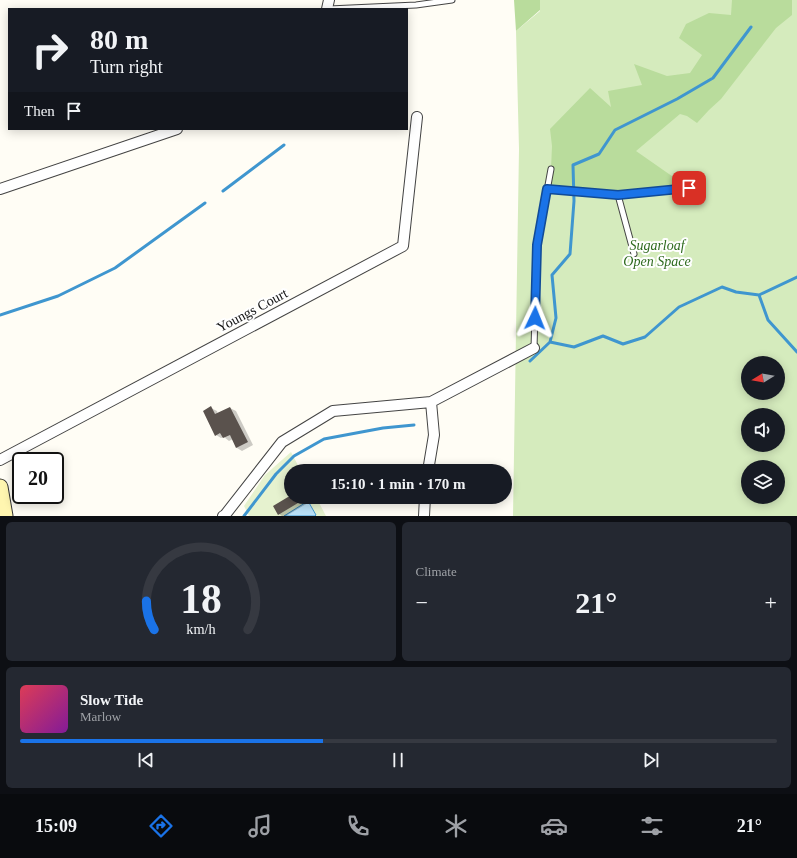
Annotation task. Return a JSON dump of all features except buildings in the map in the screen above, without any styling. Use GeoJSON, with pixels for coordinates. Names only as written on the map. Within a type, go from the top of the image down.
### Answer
{"type":"FeatureCollection","features":[{"type":"Feature","properties":{"kind":"street","name":"Youngs Court"},"geometry":{"type":"LineString","coordinates":[[0,460],[403,246],[417,117]]}},
{"type":"Feature","properties":{"kind":"street"},"geometry":{"type":"LineString","coordinates":[[0,190],[174,130]]}},
{"type":"Feature","properties":{"kind":"street"},"geometry":{"type":"LineString","coordinates":[[223,516],[225,516],[282,442],[333,411],[431,402],[534,348]]}},
{"type":"Feature","properties":{"kind":"street"},"geometry":{"type":"LineString","coordinates":[[429,464],[434,435],[431,402]]}},
{"type":"Feature","properties":{"kind":"street"},"geometry":{"type":"LineString","coordinates":[[0,488],[5,516]]}},
{"type":"Feature","properties":{"kind":"street"},"geometry":{"type":"LineString","coordinates":[[424,516],[425,504]]}},
{"type":"Feature","properties":{"kind":"lane"},"geometry":{"type":"LineString","coordinates":[[357,8],[416,6],[452,0]]}},
{"type":"Feature","properties":{"kind":"lane"},"geometry":{"type":"LineString","coordinates":[[534,348],[537,245],[551,168]]}},
{"type":"Feature","properties":{"kind":"lane"},"geometry":{"type":"LineString","coordinates":[[547,189],[618,195],[689,188]]}},
{"type":"Feature","properties":{"kind":"lane"},"geometry":{"type":"LineString","coordinates":[[618,195],[634,254]]}},
{"type":"Feature","properties":{"kind":"green space"},"geometry":{"type":"Polygon","coordinates":[[[514,0],[540,0],[540,10],[516,31],[514,0]]]}},
{"type":"Feature","properties":{"kind":"green space","name":"Sugarloaf Open Space"},"geometry":{"type":"Polygon","coordinates":[[[540,0],[797,0],[797,516],[513,516],[519,149],[516,31],[540,11],[540,0]]]}},
{"type":"Feature","properties":{"kind":"green space"},"geometry":{"type":"Polygon","coordinates":[[[732,0],[792,0],[792,15],[776,28],[721,99],[697,123],[687,116],[680,114],[636,151],[689,188],[618,195],[547,189],[551,169],[552,146],[550,129],[590,88],[611,107],[608,91],[642,85],[634,64],[667,76],[690,73],[702,55],[679,38],[686,24],[709,13],[731,15],[732,0]]]}},
{"type":"Feature","properties":{"kind":"green space"},"geometry":{"type":"Polygon","coordinates":[[[291,452],[297,464],[284,464],[284,504],[320,504],[326,516],[249,516],[244,506],[265,475],[291,452]]]}},
{"type":"Feature","properties":{"kind":"water"},"geometry":{"type":"Polygon","coordinates":[[[303,504],[310,504],[316,515],[315,516],[284,516],[303,504]]]}},
{"type":"Feature","properties":{"kind":"waterway"},"geometry":{"type":"LineString","coordinates":[[550,342],[556,318],[552,275],[570,254],[574,201],[573,165],[599,154],[615,130],[677,99],[713,78],[751,27]]}},
{"type":"Feature","properties":{"kind":"waterway"},"geometry":{"type":"LineString","coordinates":[[223,191],[284,145]]}},
{"type":"Feature","properties":{"kind":"waterway"},"geometry":{"type":"LineString","coordinates":[[0,315],[58,296],[115,268],[205,203]]}},
{"type":"Feature","properties":{"kind":"waterway"},"geometry":{"type":"LineString","coordinates":[[759,295],[797,277]]}},
{"type":"Feature","properties":{"kind":"waterway"},"geometry":{"type":"LineString","coordinates":[[530,361],[550,342],[574,347],[603,336],[623,344],[645,337],[679,307],[722,287],[736,292],[759,295]]}},
{"type":"Feature","properties":{"kind":"waterway"},"geometry":{"type":"LineString","coordinates":[[759,295],[768,320],[797,352]]}},
{"type":"Feature","properties":{"kind":"waterway"},"geometry":{"type":"LineString","coordinates":[[244,516],[276,474],[294,456],[324,439],[383,428],[414,425]]}},
{"type":"Feature","properties":{"kind":"route"},"geometry":{"type":"LineString","coordinates":[[535,318],[537,245],[547,189],[618,195],[689,188]]}}]}
